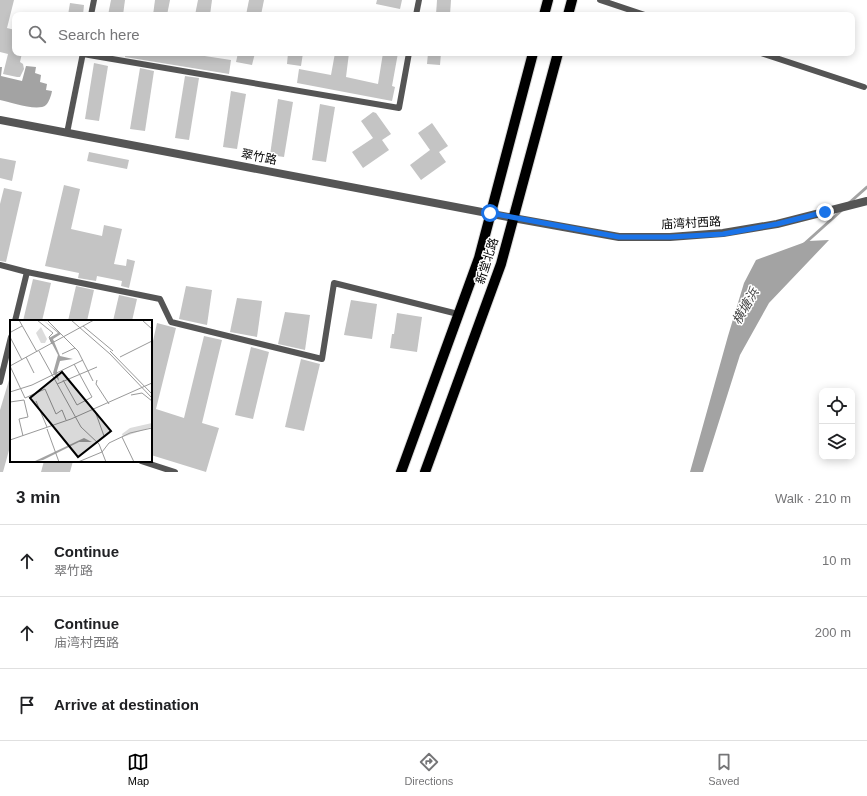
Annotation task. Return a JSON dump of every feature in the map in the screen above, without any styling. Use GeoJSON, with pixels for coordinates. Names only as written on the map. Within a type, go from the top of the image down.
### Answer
{"type":"FeatureCollection","features":[{"type":"Feature","properties":{"kind":"main road"},"geometry":{"type":"LineString","coordinates":[[545,12],[548,0]]}},
{"type":"Feature","properties":{"kind":"main road"},"geometry":{"type":"LineString","coordinates":[[569,12],[572,0]]}},
{"type":"Feature","properties":{"kind":"main road","name":"新堂北路"},"geometry":{"type":"LineString","coordinates":[[401,472],[478,258],[532,56]]}},
{"type":"Feature","properties":{"kind":"main road","name":"新堂北路"},"geometry":{"type":"LineString","coordinates":[[425,472],[501,264],[557,56]]}},
{"type":"Feature","properties":{"kind":"street","name":"翠竹路"},"geometry":{"type":"LineString","coordinates":[[0,120],[513,218]]}},
{"type":"Feature","properties":{"kind":"street","name":"庙湾村西路"},"geometry":{"type":"LineString","coordinates":[[513,218],[619,237],[670,237],[723,234],[777,224],[867,201]]}},
{"type":"Feature","properties":{"kind":"lane"},"geometry":{"type":"LineString","coordinates":[[92,12],[94,0]]}},
{"type":"Feature","properties":{"kind":"lane"},"geometry":{"type":"LineString","coordinates":[[417,12],[419,0]]}},
{"type":"Feature","properties":{"kind":"lane"},"geometry":{"type":"LineString","coordinates":[[600,0],[637,12]]}},
{"type":"Feature","properties":{"kind":"lane"},"geometry":{"type":"LineString","coordinates":[[67,133],[82,56]]}},
{"type":"Feature","properties":{"kind":"lane"},"geometry":{"type":"LineString","coordinates":[[100,56],[399,108],[408,56]]}},
{"type":"Feature","properties":{"kind":"lane"},"geometry":{"type":"LineString","coordinates":[[770,56],[864,87]]}},
{"type":"Feature","properties":{"kind":"lane"},"geometry":{"type":"LineString","coordinates":[[0,265],[160,300],[171,322],[322,359],[334,283],[458,314]]}},
{"type":"Feature","properties":{"kind":"lane"},"geometry":{"type":"LineString","coordinates":[[15,320],[27,272]]}},
{"type":"Feature","properties":{"kind":"lane"},"geometry":{"type":"LineString","coordinates":[[0,382],[10,341]]}},
{"type":"Feature","properties":{"kind":"lane"},"geometry":{"type":"LineString","coordinates":[[144,462],[175,472]]}},
{"type":"Feature","properties":{"kind":"water"},"geometry":{"type":"Polygon","coordinates":[[[26,66],[36,67],[35,73],[41,75],[40,82],[47,84],[46,90],[52,91],[48,102],[42,107],[31,107],[0,100],[0,67],[2,67],[1,76],[22,81],[26,66]]]}},
{"type":"Feature","properties":{"kind":"water"},"geometry":{"type":"Polygon","coordinates":[[[829,240],[769,303],[740,355],[703,472],[690,472],[744,283],[756,260],[808,241],[829,240]]]}},
{"type":"Feature","properties":{"kind":"building"},"geometry":{"type":"Polygon","coordinates":[[[0,0],[14,0],[7,28],[12,29],[12,56],[21,56],[20,62],[23,64],[24,69],[20,77],[3,74],[8,54],[0,52],[0,0]]]}},
{"type":"Feature","properties":{"kind":"building"},"geometry":{"type":"Polygon","coordinates":[[[111,0],[125,0],[123,12],[109,12],[111,0]]]}},
{"type":"Feature","properties":{"kind":"building"},"geometry":{"type":"Polygon","coordinates":[[[155,0],[170,0],[168,12],[153,12],[155,0]]]}},
{"type":"Feature","properties":{"kind":"building"},"geometry":{"type":"Polygon","coordinates":[[[198,0],[212,0],[210,12],[196,12],[198,0]]]}},
{"type":"Feature","properties":{"kind":"building"},"geometry":{"type":"Polygon","coordinates":[[[249,0],[264,0],[262,12],[247,12],[249,0]]]}},
{"type":"Feature","properties":{"kind":"building"},"geometry":{"type":"Polygon","coordinates":[[[377,0],[402,0],[400,9],[376,4],[377,0]]]}},
{"type":"Feature","properties":{"kind":"building"},"geometry":{"type":"Polygon","coordinates":[[[437,0],[451,0],[450,12],[436,12],[437,0]]]}},
{"type":"Feature","properties":{"kind":"building"},"geometry":{"type":"Polygon","coordinates":[[[70,3],[84,5],[83,12],[68,12],[70,3]]]}},
{"type":"Feature","properties":{"kind":"building"},"geometry":{"type":"Polygon","coordinates":[[[205,56],[231,60],[229,74],[125,57],[205,56]]]}},
{"type":"Feature","properties":{"kind":"building"},"geometry":{"type":"Polygon","coordinates":[[[237,56],[254,56],[252,65],[236,62],[237,56]]]}},
{"type":"Feature","properties":{"kind":"building"},"geometry":{"type":"Polygon","coordinates":[[[288,56],[303,56],[301,66],[287,64],[288,56]]]}},
{"type":"Feature","properties":{"kind":"building"},"geometry":{"type":"Polygon","coordinates":[[[334,56],[349,56],[346,77],[378,84],[383,56],[397,56],[392,86],[395,87],[392,101],[297,83],[299,69],[331,75],[334,56]]]}},
{"type":"Feature","properties":{"kind":"building"},"geometry":{"type":"Polygon","coordinates":[[[428,56],[441,56],[440,65],[427,64],[428,56]]]}},
{"type":"Feature","properties":{"kind":"building"},"geometry":{"type":"Polygon","coordinates":[[[94,63],[108,66],[99,121],[85,119],[94,63]]]}},
{"type":"Feature","properties":{"kind":"building"},"geometry":{"type":"Polygon","coordinates":[[[140,68],[154,71],[145,131],[130,129],[140,68]]]}},
{"type":"Feature","properties":{"kind":"building"},"geometry":{"type":"Polygon","coordinates":[[[185,76],[199,78],[189,140],[175,138],[185,76]]]}},
{"type":"Feature","properties":{"kind":"building"},"geometry":{"type":"Polygon","coordinates":[[[231,91],[246,94],[237,149],[223,147],[231,91]]]}},
{"type":"Feature","properties":{"kind":"building"},"geometry":{"type":"Polygon","coordinates":[[[278,99],[293,102],[284,157],[270,155],[278,99]]]}},
{"type":"Feature","properties":{"kind":"building"},"geometry":{"type":"Polygon","coordinates":[[[320,104],[335,107],[326,162],[312,160],[320,104]]]}},
{"type":"Feature","properties":{"kind":"building"},"geometry":{"type":"Polygon","coordinates":[[[373,112],[376,113],[391,134],[382,140],[389,150],[363,168],[352,152],[373,138],[361,121],[373,112]]]}},
{"type":"Feature","properties":{"kind":"building"},"geometry":{"type":"Polygon","coordinates":[[[432,123],[448,146],[439,152],[446,162],[421,180],[410,165],[430,150],[418,133],[432,123]]]}},
{"type":"Feature","properties":{"kind":"building"},"geometry":{"type":"Polygon","coordinates":[[[89,152],[129,160],[127,169],[87,161],[89,152]]]}},
{"type":"Feature","properties":{"kind":"building"},"geometry":{"type":"Polygon","coordinates":[[[0,158],[16,161],[12,181],[0,178],[0,158]]]}},
{"type":"Feature","properties":{"kind":"building"},"geometry":{"type":"Polygon","coordinates":[[[64,185],[80,189],[71,229],[102,236],[104,225],[122,229],[114,264],[126,266],[127,259],[135,261],[129,288],[121,286],[122,281],[97,276],[96,281],[78,278],[79,273],[45,266],[64,185]]]}},
{"type":"Feature","properties":{"kind":"building"},"geometry":{"type":"Polygon","coordinates":[[[4,188],[22,192],[6,262],[0,261],[0,204],[4,188]]]}},
{"type":"Feature","properties":{"kind":"building"},"geometry":{"type":"Polygon","coordinates":[[[33,279],[51,283],[42,320],[23,320],[33,279]]]}},
{"type":"Feature","properties":{"kind":"building"},"geometry":{"type":"Polygon","coordinates":[[[76,286],[94,290],[87,320],[68,320],[76,286]]]}},
{"type":"Feature","properties":{"kind":"building"},"geometry":{"type":"Polygon","coordinates":[[[186,286],[212,290],[207,325],[179,319],[186,286]]]}},
{"type":"Feature","properties":{"kind":"building"},"geometry":{"type":"Polygon","coordinates":[[[119,295],[137,299],[132,320],[113,320],[119,295]]]}},
{"type":"Feature","properties":{"kind":"building"},"geometry":{"type":"Polygon","coordinates":[[[237,298],[262,301],[257,337],[230,332],[237,298]]]}},
{"type":"Feature","properties":{"kind":"building"},"geometry":{"type":"Polygon","coordinates":[[[351,300],[377,304],[372,339],[344,335],[351,300]]]}},
{"type":"Feature","properties":{"kind":"building"},"geometry":{"type":"Polygon","coordinates":[[[285,312],[310,315],[305,350],[278,344],[285,312]]]}},
{"type":"Feature","properties":{"kind":"building"},"geometry":{"type":"Polygon","coordinates":[[[397,313],[422,317],[417,352],[390,348],[397,313]]]}},
{"type":"Feature","properties":{"kind":"building"},"geometry":{"type":"Polygon","coordinates":[[[157,323],[176,328],[156,409],[184,418],[204,336],[222,340],[202,423],[219,428],[206,472],[152,455],[152,346],[157,323]]]}},
{"type":"Feature","properties":{"kind":"building"},"geometry":{"type":"Polygon","coordinates":[[[251,347],[269,352],[253,419],[235,415],[251,347]]]}},
{"type":"Feature","properties":{"kind":"building"},"geometry":{"type":"Polygon","coordinates":[[[301,359],[320,364],[304,431],[285,427],[301,359]]]}},
{"type":"Feature","properties":{"kind":"building"},"geometry":{"type":"Polygon","coordinates":[[[9,380],[10,447],[3,472],[0,472],[0,410],[9,380]]]}},
{"type":"Feature","properties":{"kind":"building"},"geometry":{"type":"Polygon","coordinates":[[[44,462],[73,462],[70,472],[41,472],[44,462]]]}},
{"type":"Feature","properties":{"kind":"waterway","name":"横塘浜"},"geometry":{"type":"LineString","coordinates":[[849,203],[867,187]]}},
{"type":"Feature","properties":{"kind":"waterway","name":"横塘浜"},"geometry":{"type":"LineString","coordinates":[[803,245],[842,210]]}},
{"type":"Feature","properties":{"kind":"route"},"geometry":{"type":"LineString","coordinates":[[490,213],[619,237],[670,237],[723,234],[777,224],[825,212]]}}]}
